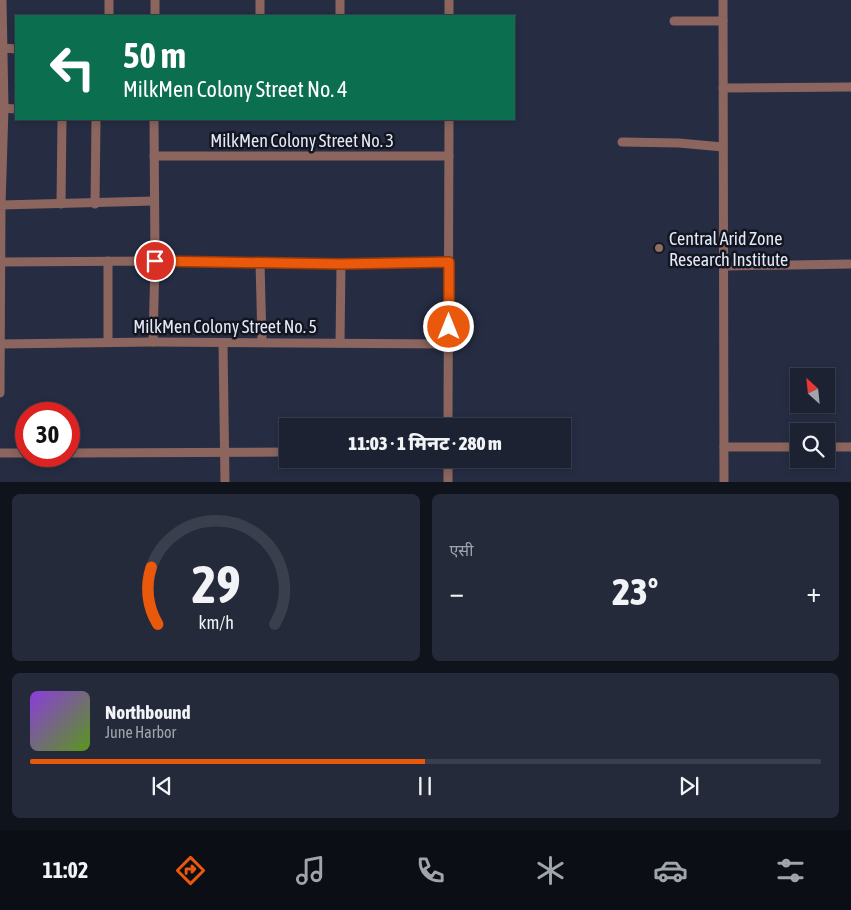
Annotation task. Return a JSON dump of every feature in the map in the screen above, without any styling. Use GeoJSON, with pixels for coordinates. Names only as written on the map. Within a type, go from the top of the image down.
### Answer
{"type":"FeatureCollection","features":[{"type":"Feature","properties":{"kind":"street"},"geometry":{"type":"LineString","coordinates":[[0,394],[2,0]]}},
{"type":"Feature","properties":{"kind":"street"},"geometry":{"type":"LineString","coordinates":[[108,0],[109,15]]}},
{"type":"Feature","properties":{"kind":"street"},"geometry":{"type":"LineString","coordinates":[[155,0],[155,15]]}},
{"type":"Feature","properties":{"kind":"street"},"geometry":{"type":"LineString","coordinates":[[260,0],[260,15]]}},
{"type":"Feature","properties":{"kind":"street"},"geometry":{"type":"LineString","coordinates":[[340,0],[340,15]]}},
{"type":"Feature","properties":{"kind":"street"},"geometry":{"type":"LineString","coordinates":[[449,0],[449,15]]}},
{"type":"Feature","properties":{"kind":"street"},"geometry":{"type":"LineString","coordinates":[[723,0],[724,482]]}},
{"type":"Feature","properties":{"kind":"street"},"geometry":{"type":"LineString","coordinates":[[674,21],[723,21]]}},
{"type":"Feature","properties":{"kind":"street"},"geometry":{"type":"LineString","coordinates":[[3,48],[15,49]]}},
{"type":"Feature","properties":{"kind":"street"},"geometry":{"type":"LineString","coordinates":[[723,88],[851,87]]}},
{"type":"Feature","properties":{"kind":"street"},"geometry":{"type":"LineString","coordinates":[[2,108],[15,109]]}},
{"type":"Feature","properties":{"kind":"street"},"geometry":{"type":"LineString","coordinates":[[62,120],[62,204]]}},
{"type":"Feature","properties":{"kind":"street"},"geometry":{"type":"LineString","coordinates":[[95,204],[96,120]]}},
{"type":"Feature","properties":{"kind":"street"},"geometry":{"type":"LineString","coordinates":[[153,342],[155,261],[154,120]]}},
{"type":"Feature","properties":{"kind":"street"},"geometry":{"type":"LineString","coordinates":[[448,418],[449,120]]}},
{"type":"Feature","properties":{"kind":"street"},"geometry":{"type":"LineString","coordinates":[[622,142],[678,143],[723,147]]}},
{"type":"Feature","properties":{"kind":"street","name":"MilkMen Colony Street No. 3"},"geometry":{"type":"LineString","coordinates":[[154,156],[449,156]]}},
{"type":"Feature","properties":{"kind":"street"},"geometry":{"type":"LineString","coordinates":[[0,205],[154,201]]}},
{"type":"Feature","properties":{"kind":"street"},"geometry":{"type":"LineString","coordinates":[[108,261],[108,342]]}},
{"type":"Feature","properties":{"kind":"street"},"geometry":{"type":"LineString","coordinates":[[1,262],[155,261],[341,264],[449,262]]}},
{"type":"Feature","properties":{"kind":"street"},"geometry":{"type":"LineString","coordinates":[[260,262],[262,342]]}},
{"type":"Feature","properties":{"kind":"street"},"geometry":{"type":"LineString","coordinates":[[340,343],[341,264]]}},
{"type":"Feature","properties":{"kind":"street"},"geometry":{"type":"LineString","coordinates":[[724,266],[851,264]]}},
{"type":"Feature","properties":{"kind":"street","name":"MilkMen Colony Street No. 5"},"geometry":{"type":"LineString","coordinates":[[0,344],[108,342],[449,344]]}},
{"type":"Feature","properties":{"kind":"street"},"geometry":{"type":"LineString","coordinates":[[223,343],[225,482]]}},
{"type":"Feature","properties":{"kind":"street"},"geometry":{"type":"LineString","coordinates":[[724,447],[790,447]]}},
{"type":"Feature","properties":{"kind":"street"},"geometry":{"type":"LineString","coordinates":[[835,447],[851,447]]}},
{"type":"Feature","properties":{"kind":"street"},"geometry":{"type":"LineString","coordinates":[[80,453],[279,452]]}},
{"type":"Feature","properties":{"kind":"street"},"geometry":{"type":"LineString","coordinates":[[0,453],[15,453]]}},
{"type":"Feature","properties":{"kind":"street"},"geometry":{"type":"LineString","coordinates":[[448,468],[448,482]]}},
{"type":"Feature","properties":{"kind":"place","name":"Central Arid Zone Research Institute"},"geometry":{"type":"Point","coordinates":[659,248]}},
{"type":"Feature","properties":{"kind":"route"},"geometry":{"type":"LineString","coordinates":[[155,261],[341,264],[449,262],[449,327]]}}]}
